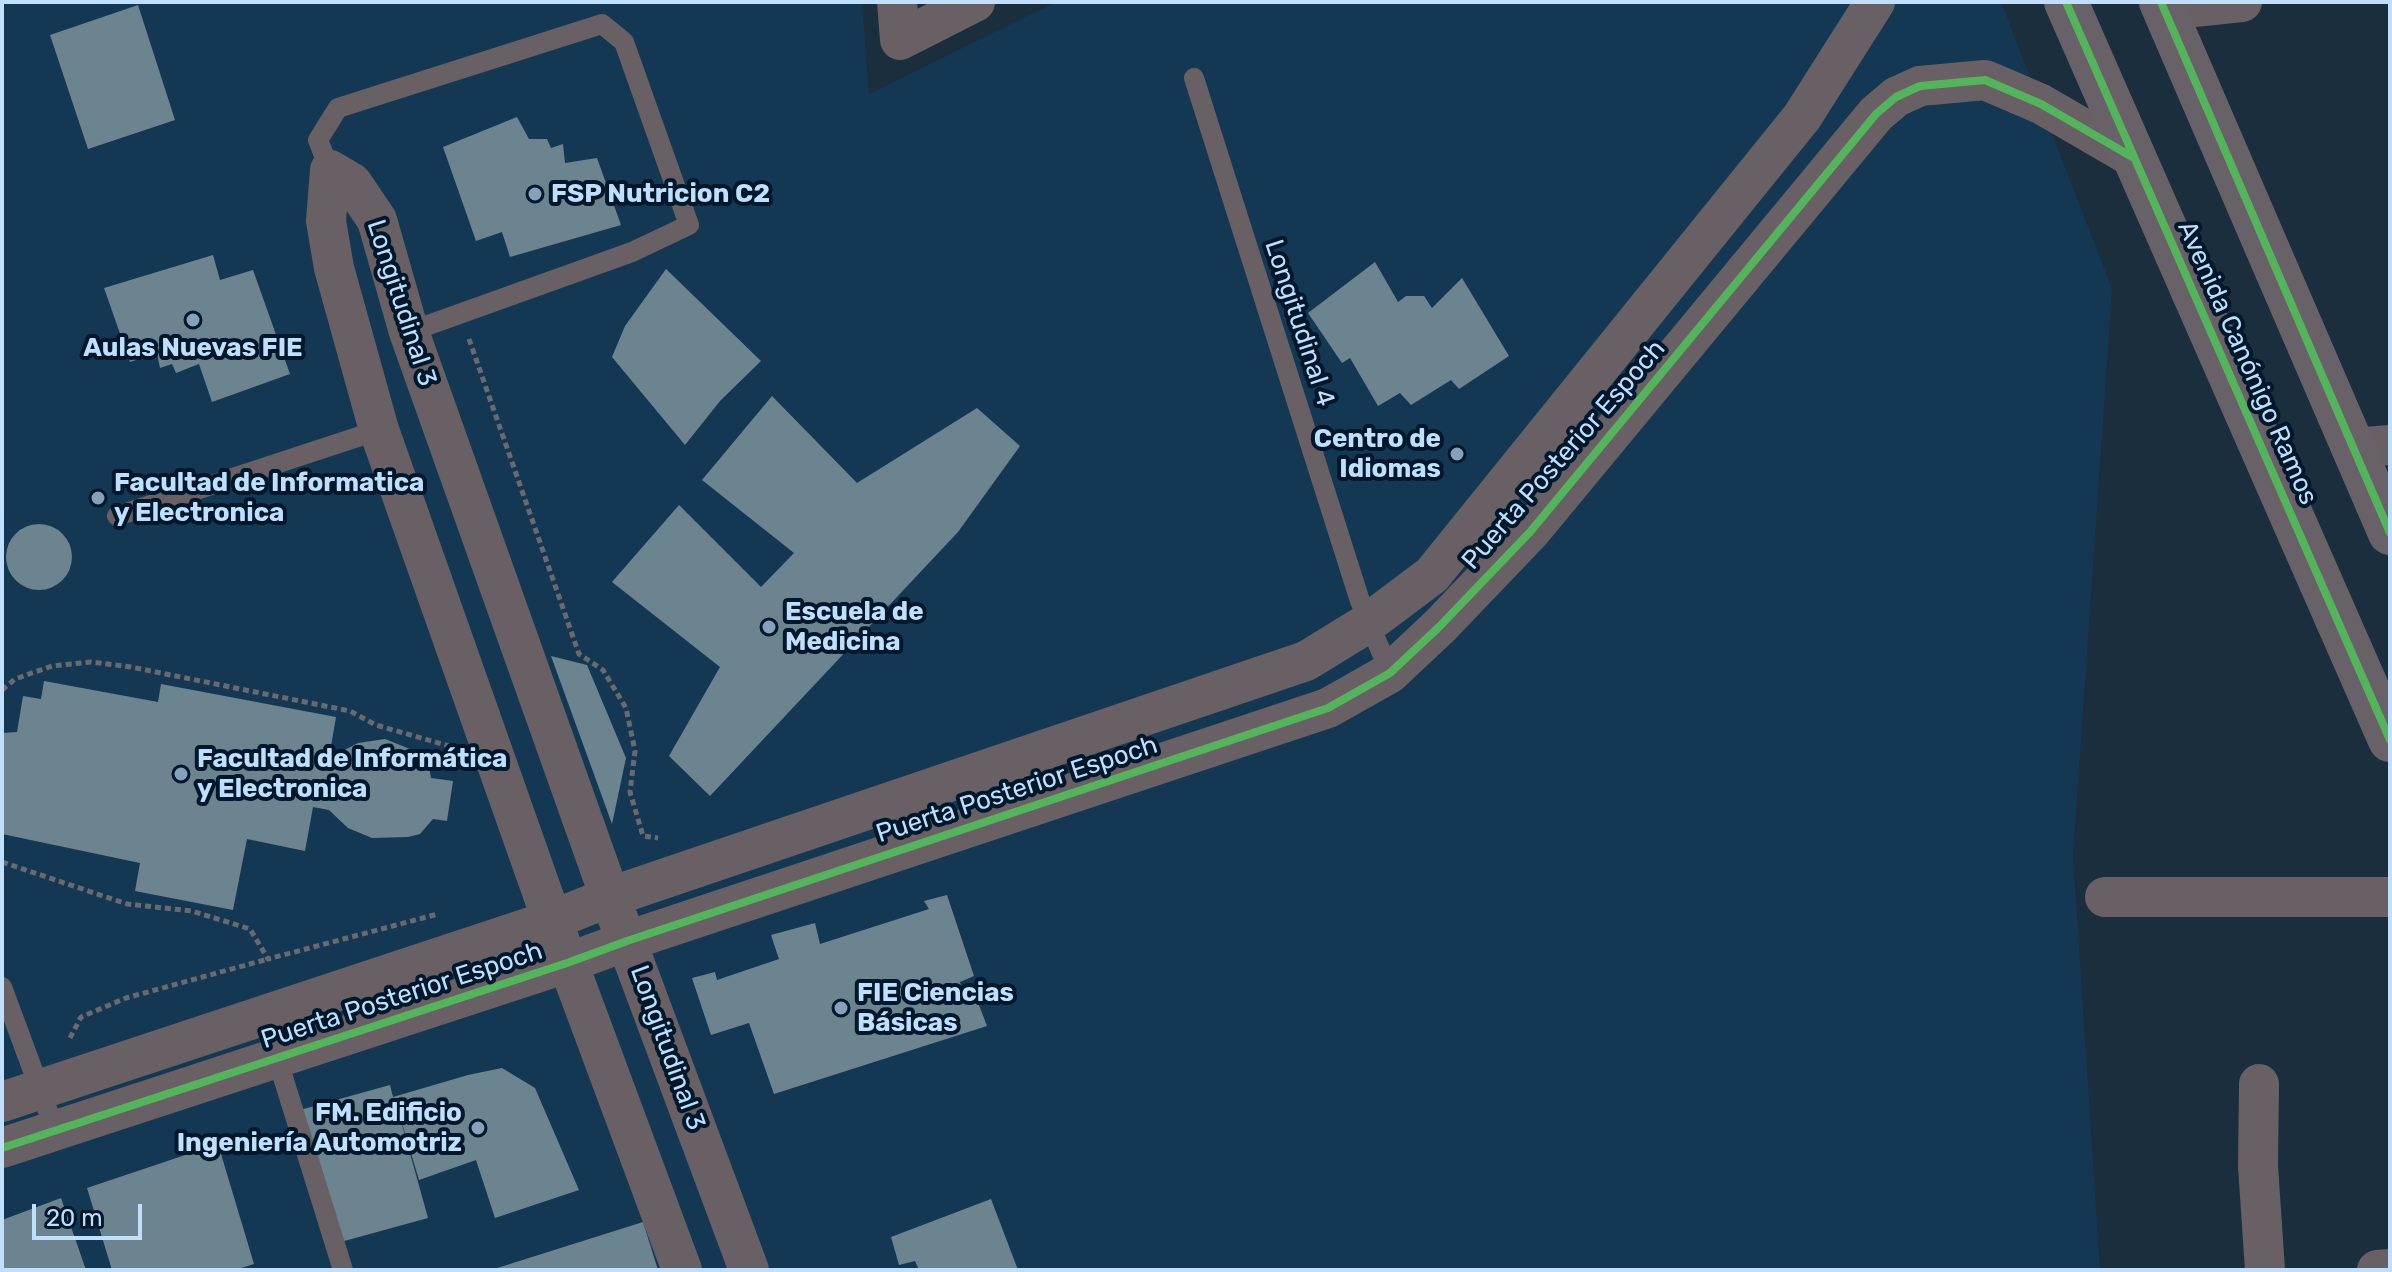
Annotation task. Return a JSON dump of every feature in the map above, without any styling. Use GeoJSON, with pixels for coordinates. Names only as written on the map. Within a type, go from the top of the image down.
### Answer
{"type":"FeatureCollection","features":[{"type":"Feature","properties":{"kind":"main road","name":"Avenida Canónigo Ramos"},"geometry":{"type":"LineString","coordinates":[[2066,2],[2390,740]]}},
{"type":"Feature","properties":{"kind":"main road"},"geometry":{"type":"LineString","coordinates":[[2163,6],[2371,446],[2390,533]]}},
{"type":"Feature","properties":{"kind":"street"},"geometry":{"type":"LineString","coordinates":[[899,21],[975,2]]}},
{"type":"Feature","properties":{"kind":"street","name":"Puerta Posterior Espoch"},"geometry":{"type":"LineString","coordinates":[[22,1083],[552,920],[610,897],[1306,661],[1368,623],[1432,575],[1802,117],[1875,2]]}},
{"type":"Feature","properties":{"kind":"street"},"geometry":{"type":"LineString","coordinates":[[2163,6],[2242,2]]}},
{"type":"Feature","properties":{"kind":"street","name":"Puerta Posterior Espoch"},"geometry":{"type":"LineString","coordinates":[[2,1148],[1328,708],[1390,673],[1530,532],[1876,114],[1896,97],[1920,86],[1985,80],[2041,104],[2134,158]]}},
{"type":"Feature","properties":{"kind":"street","name":"Longitudinal 3"},"geometry":{"type":"LineString","coordinates":[[682,1270],[567,963],[379,430],[334,268],[326,221],[330,170],[352,183],[377,220],[409,332],[610,897],[749,1270]]}},
{"type":"Feature","properties":{"kind":"street"},"geometry":{"type":"LineString","coordinates":[[2105,897],[2390,897]]}},
{"type":"Feature","properties":{"kind":"street"},"geometry":{"type":"LineString","coordinates":[[2259,1084],[2258,1166],[2265,1270]]}},
{"type":"Feature","properties":{"kind":"street"},"geometry":{"type":"LineString","coordinates":[[2377,1270],[2390,1269]]}},
{"type":"Feature","properties":{"kind":"lane"},"geometry":{"type":"LineString","coordinates":[[330,170],[318,140],[338,108],[602,24],[624,42],[689,225],[632,252],[409,332]]}},
{"type":"Feature","properties":{"kind":"lane","name":"Longitudinal 4"},"geometry":{"type":"LineString","coordinates":[[1194,78],[1368,623],[1390,673]]}},
{"type":"Feature","properties":{"kind":"lane"},"geometry":{"type":"LineString","coordinates":[[117,516],[379,430]]}},
{"type":"Feature","properties":{"kind":"lane"},"geometry":{"type":"LineString","coordinates":[[2,987],[22,1083],[55,1130]]}},
{"type":"Feature","properties":{"kind":"lane"},"geometry":{"type":"LineString","coordinates":[[277,1058],[343,1270]]}},
{"type":"Feature","properties":{"kind":"path"},"geometry":{"type":"LineString","coordinates":[[461,315],[579,654],[603,670],[626,708],[635,751],[630,792],[643,836],[671,840]]}},
{"type":"Feature","properties":{"kind":"path"},"geometry":{"type":"LineString","coordinates":[[2,690],[15,679],[52,666],[91,662],[131,667],[350,711],[376,725],[450,746]]}},
{"type":"Feature","properties":{"kind":"path"},"geometry":{"type":"LineString","coordinates":[[2,862],[127,904],[192,911],[250,929],[268,959]]}},
{"type":"Feature","properties":{"kind":"path"},"geometry":{"type":"LineString","coordinates":[[22,1083],[69,1039],[81,1017],[126,998],[442,913]]}},
{"type":"Feature","properties":{"kind":"shaded area"},"geometry":{"type":"Polygon","coordinates":[[[2,2],[862,2],[869,94],[1056,2],[2001,2],[2112,289],[2073,856],[2100,1270],[2,1270],[2,2]]]}},
{"type":"Feature","properties":{"kind":"building"},"geometry":{"type":"Polygon","coordinates":[[[138,5],[175,120],[88,149],[50,35],[138,5]]]}},
{"type":"Feature","properties":{"kind":"building","name":"FSP Nutricion C2"},"geometry":{"type":"Polygon","coordinates":[[[517,117],[529,139],[547,139],[551,148],[563,144],[565,163],[597,158],[621,225],[510,257],[502,232],[476,241],[443,147],[517,117]]]}},
{"type":"Feature","properties":{"kind":"building","name":"Aulas Nuevas FIE"},"geometry":{"type":"Polygon","coordinates":[[[213,255],[220,280],[253,270],[290,374],[212,402],[199,364],[176,373],[172,364],[160,368],[157,353],[130,362],[104,288],[213,255]]]}},
{"type":"Feature","properties":{"kind":"building"},"geometry":{"type":"Polygon","coordinates":[[[1375,262],[1398,302],[1406,296],[1424,296],[1432,308],[1462,278],[1509,356],[1459,389],[1451,380],[1411,405],[1400,393],[1378,406],[1350,358],[1342,363],[1308,313],[1375,262]]]}},
{"type":"Feature","properties":{"kind":"building"},"geometry":{"type":"Polygon","coordinates":[[[666,269],[761,361],[720,401],[685,445],[612,357],[625,326],[666,269]]]}},
{"type":"Feature","properties":{"kind":"building","name":"Escuela de Medicina"},"geometry":{"type":"Polygon","coordinates":[[[772,396],[857,483],[977,408],[1020,446],[958,532],[710,796],[669,756],[720,667],[612,582],[679,505],[761,587],[794,553],[702,480],[772,396]]]}},
{"type":"Feature","properties":{"kind":"building"},"geometry":{"type":"Polygon","coordinates":[[[39,524],[52,527],[62,534],[69,544],[72,557],[69,570],[62,580],[52,587],[39,590],[26,587],[16,580],[9,570],[6,557],[9,544],[16,534],[26,527],[39,524]]]}},
{"type":"Feature","properties":{"kind":"building"},"geometry":{"type":"Polygon","coordinates":[[[551,656],[587,665],[626,758],[612,824],[551,656]]]}},
{"type":"Feature","properties":{"kind":"building"},"geometry":{"type":"Polygon","coordinates":[[[44,681],[158,702],[161,684],[336,717],[329,758],[358,743],[385,739],[415,751],[429,767],[431,778],[453,781],[447,821],[433,819],[420,834],[408,837],[372,838],[348,828],[329,810],[313,807],[305,851],[247,839],[233,910],[135,891],[140,863],[2,834],[2,733],[17,732],[23,696],[41,699],[44,681]]]}},
{"type":"Feature","properties":{"kind":"building","name":"FIE Ciencias Básicas"},"geometry":{"type":"Polygon","coordinates":[[[947,895],[974,976],[960,982],[963,993],[972,987],[987,1026],[774,1094],[749,1023],[711,1035],[692,978],[715,972],[717,980],[779,959],[771,935],[815,923],[820,944],[929,909],[924,901],[947,895]]]}},
{"type":"Feature","properties":{"kind":"building"},"geometry":{"type":"Polygon","coordinates":[[[502,1068],[535,1088],[579,1190],[495,1218],[476,1160],[419,1180],[396,1103],[428,1218],[337,1243],[300,1110],[390,1085],[393,1097],[502,1068]]]}},
{"type":"Feature","properties":{"kind":"building"},"geometry":{"type":"Polygon","coordinates":[[[218,1144],[254,1264],[235,1270],[112,1270],[87,1188],[218,1144]]]}},
{"type":"Feature","properties":{"kind":"building"},"geometry":{"type":"Polygon","coordinates":[[[61,1198],[86,1270],[2,1270],[2,1220],[61,1198]]]}},
{"type":"Feature","properties":{"kind":"building"},"geometry":{"type":"Polygon","coordinates":[[[991,1199],[1018,1270],[919,1270],[915,1261],[899,1265],[891,1237],[991,1199]]]}},
{"type":"Feature","properties":{"kind":"building"},"geometry":{"type":"Polygon","coordinates":[[[643,1222],[658,1270],[494,1270],[494,1269],[643,1222]]]}},
{"type":"Feature","properties":{"kind":"cycle path"},"geometry":{"type":"LineString","coordinates":[[2066,2],[2390,740]]}},
{"type":"Feature","properties":{"kind":"cycle path"},"geometry":{"type":"LineString","coordinates":[[2161,2],[2390,533]]}},
{"type":"Feature","properties":{"kind":"cycle path"},"geometry":{"type":"LineString","coordinates":[[2,1148],[1328,708],[1390,673],[1530,532],[1876,114],[1896,97],[1920,86],[1985,80],[2041,104],[2134,158]]}},
{"type":"Feature","properties":{"kind":"place","name":"FSP Nutricion C2"},"geometry":{"type":"Point","coordinates":[535,194]}},
{"type":"Feature","properties":{"kind":"place","name":"Aulas Nuevas FIE"},"geometry":{"type":"Point","coordinates":[193,320]}},
{"type":"Feature","properties":{"kind":"place","name":"Centro de Idiomas"},"geometry":{"type":"Point","coordinates":[1457,454]}},
{"type":"Feature","properties":{"kind":"place","name":"Facultad de Informatica y Electronica"},"geometry":{"type":"Point","coordinates":[98,498]}},
{"type":"Feature","properties":{"kind":"place","name":"Escuela de Medicina"},"geometry":{"type":"Point","coordinates":[769,627]}},
{"type":"Feature","properties":{"kind":"place","name":"Facultad de Informática y Electronica"},"geometry":{"type":"Point","coordinates":[181,774]}},
{"type":"Feature","properties":{"kind":"place","name":"FIE Ciencias Básicas"},"geometry":{"type":"Point","coordinates":[841,1008]}},
{"type":"Feature","properties":{"kind":"place","name":"FM. Edificio Ingeniería Automotriz"},"geometry":{"type":"Point","coordinates":[478,1128]}}]}
